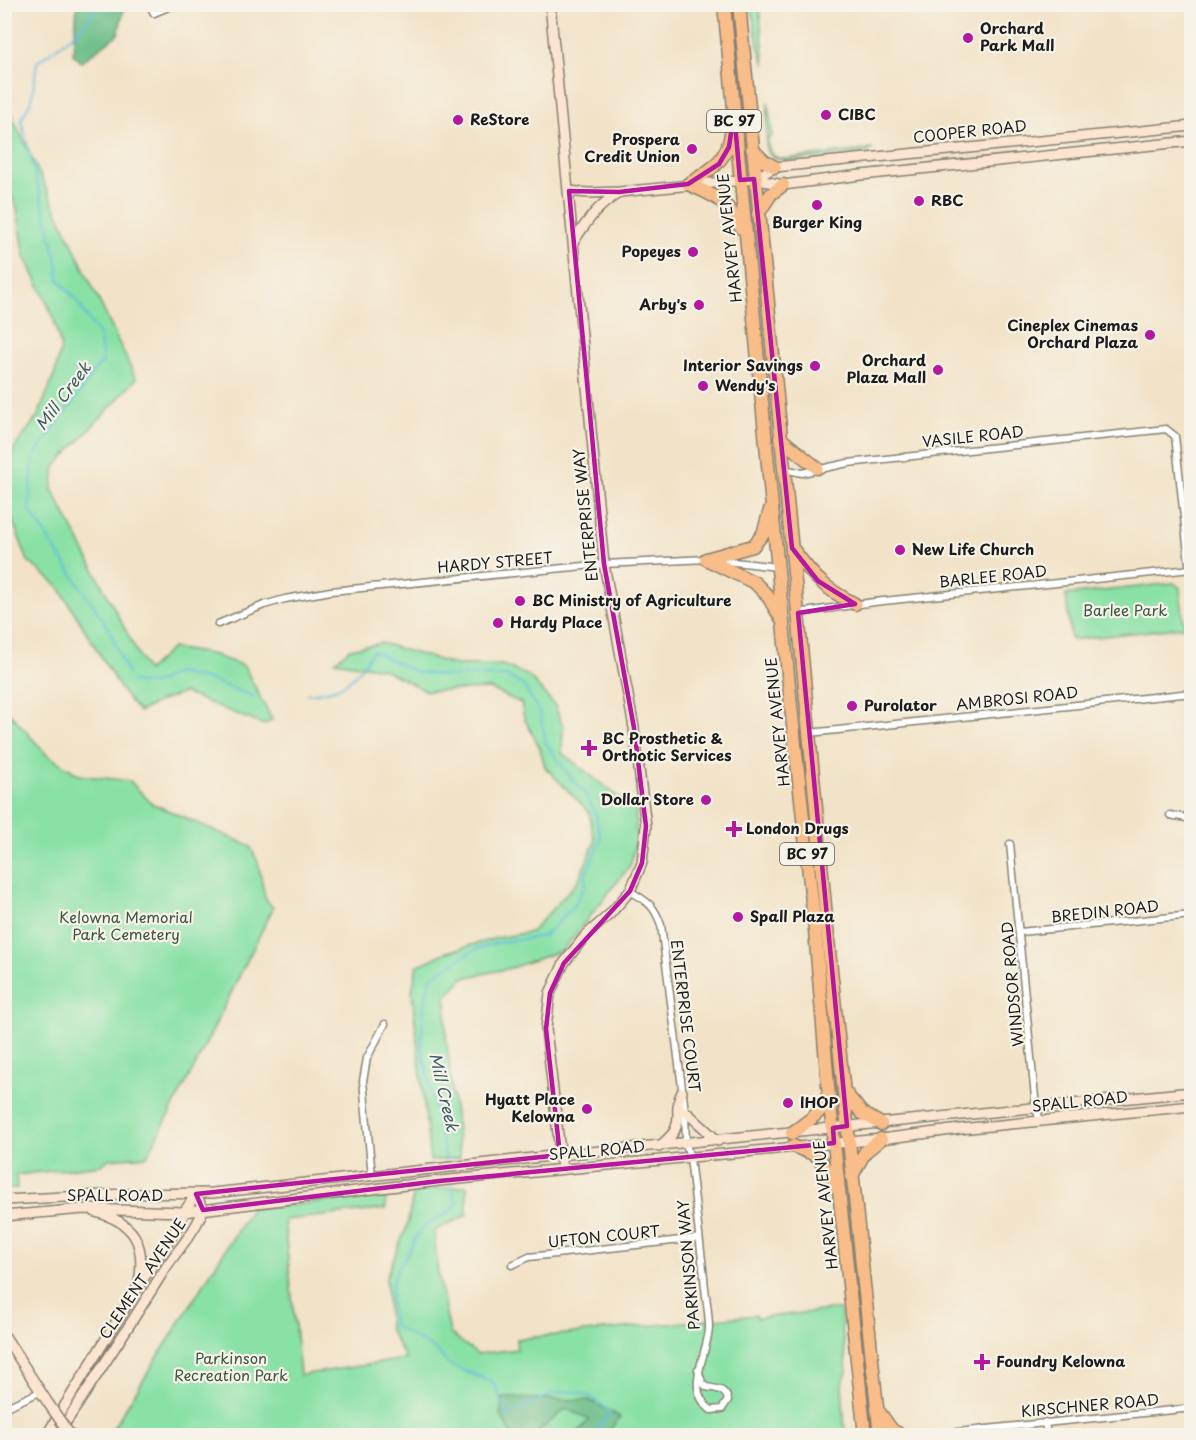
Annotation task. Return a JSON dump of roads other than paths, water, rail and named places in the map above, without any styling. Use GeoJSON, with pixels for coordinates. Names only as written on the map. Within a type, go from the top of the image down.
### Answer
{"type":"FeatureCollection","features":[{"type":"Feature","properties":{"kind":"highway","name":"HARVEY AVENUE"},"geometry":{"type":"LineString","coordinates":[[724,4],[771,503],[815,930],[828,1086],[867,1434]]}},
{"type":"Feature","properties":{"kind":"highway","name":"HARVEY AVENUE"},"geometry":{"type":"LineString","coordinates":[[739,4],[754,179],[879,1436]]}},
{"type":"Feature","properties":{"kind":"highway"},"geometry":{"type":"LineString","coordinates":[[687,184],[719,164],[729,147],[734,112]]}},
{"type":"Feature","properties":{"kind":"highway"},"geometry":{"type":"LineString","coordinates":[[752,148],[764,162],[775,167]]}},
{"type":"Feature","properties":{"kind":"highway"},"geometry":{"type":"LineString","coordinates":[[687,184],[723,201],[735,216],[745,237]]}},
{"type":"Feature","properties":{"kind":"highway"},"geometry":{"type":"LineString","coordinates":[[758,214],[771,194],[783,186]]}},
{"type":"Feature","properties":{"kind":"highway"},"geometry":{"type":"LineString","coordinates":[[765,434],[774,458],[784,469]]}},
{"type":"Feature","properties":{"kind":"highway"},"geometry":{"type":"LineString","coordinates":[[780,438],[817,468]]}},
{"type":"Feature","properties":{"kind":"highway"},"geometry":{"type":"LineString","coordinates":[[706,559],[753,546],[763,534],[771,503]]}},
{"type":"Feature","properties":{"kind":"highway"},"geometry":{"type":"LineString","coordinates":[[792,548],[818,581],[832,593],[855,604]]}},
{"type":"Feature","properties":{"kind":"highway"},"geometry":{"type":"LineString","coordinates":[[706,559],[755,583],[767,595],[783,623]]}},
{"type":"Feature","properties":{"kind":"highway"},"geometry":{"type":"LineString","coordinates":[[779,567],[788,577],[796,596]]}},
{"type":"Feature","properties":{"kind":"highway"},"geometry":{"type":"LineString","coordinates":[[791,706],[800,725],[809,733]]}},
{"type":"Feature","properties":{"kind":"highway"},"geometry":{"type":"LineString","coordinates":[[792,1133],[818,1113],[827,1102],[828,1086]]}},
{"type":"Feature","properties":{"kind":"highway"},"geometry":{"type":"LineString","coordinates":[[844,1091],[862,1113],[881,1124]]}},
{"type":"Feature","properties":{"kind":"highway"},"geometry":{"type":"LineString","coordinates":[[852,1176],[865,1152],[881,1139]]}},
{"type":"Feature","properties":{"kind":"highway"},"geometry":{"type":"LineString","coordinates":[[793,1146],[818,1156],[839,1191]]}},
{"type":"Feature","properties":{"kind":"highway"},"geometry":{"type":"LineString","coordinates":[[877,1409],[892,1430],[903,1436]]}},
{"type":"Feature","properties":{"kind":"main road","name":"ENTERPRISE WAY"},"geometry":{"type":"LineString","coordinates":[[550,4],[604,564],[634,728],[646,826],[642,863],[630,891],[610,914],[585,936],[564,963],[550,993],[546,1029],[562,1169]]}},
{"type":"Feature","properties":{"kind":"main road","name":"COOPER ROAD"},"geometry":{"type":"LineString","coordinates":[[754,179],[775,167],[1191,126]]}},
{"type":"Feature","properties":{"kind":"main road","name":"COOPER ROAD"},"geometry":{"type":"LineString","coordinates":[[569,191],[619,192],[754,179],[783,186],[861,175],[1191,141]]}},
{"type":"Feature","properties":{"kind":"main road"},"geometry":{"type":"LineString","coordinates":[[574,240],[595,210],[619,192]]}},
{"type":"Feature","properties":{"kind":"main road"},"geometry":{"type":"LineString","coordinates":[[659,1146],[675,1130],[678,1123],[677,1102],[682,1092]]}},
{"type":"Feature","properties":{"kind":"main road","name":"SPALL ROAD"},"geometry":{"type":"LineString","coordinates":[[4,1200],[234,1191],[560,1155],[1191,1092]]}},
{"type":"Feature","properties":{"kind":"main road","name":"SPALL ROAD"},"geometry":{"type":"LineString","coordinates":[[5,1216],[83,1209],[184,1212],[439,1180],[690,1158],[1191,1106]]}},
{"type":"Feature","properties":{"kind":"main road"},"geometry":{"type":"LineString","coordinates":[[685,1111],[718,1141]]}},
{"type":"Feature","properties":{"kind":"main road","name":"CLEMENT AVENUE"},"geometry":{"type":"LineString","coordinates":[[57,1436],[165,1269],[200,1221],[203,1210],[196,1194]]}},
{"type":"Feature","properties":{"kind":"main road","name":"CLEMENT AVENUE"},"geometry":{"type":"LineString","coordinates":[[46,1436],[181,1222],[184,1212],[196,1194]]}},
{"type":"Feature","properties":{"kind":"main road"},"geometry":{"type":"LineString","coordinates":[[83,1209],[121,1223],[136,1238],[141,1252],[142,1266],[138,1287]]}},
{"type":"Feature","properties":{"kind":"main road"},"geometry":{"type":"LineString","coordinates":[[4,1335],[71,1436]]}},
{"type":"Feature","properties":{"kind":"street"},"geometry":{"type":"LineString","coordinates":[[149,4],[154,13],[172,5]]}},
{"type":"Feature","properties":{"kind":"street","name":"VASILE ROAD"},"geometry":{"type":"LineString","coordinates":[[784,469],[802,473],[817,468],[856,462],[1166,429],[1174,436],[1190,569]]}},
{"type":"Feature","properties":{"kind":"street","name":"HARDY STREET"},"geometry":{"type":"LineString","coordinates":[[218,624],[264,605],[331,591],[604,564],[706,559],[779,567]]}},
{"type":"Feature","properties":{"kind":"street"},"geometry":{"type":"LineString","coordinates":[[1190,569],[1191,590]]}},
{"type":"Feature","properties":{"kind":"street","name":"BARLEE ROAD"},"geometry":{"type":"LineString","coordinates":[[798,613],[855,604],[1190,569]]}},
{"type":"Feature","properties":{"kind":"street","name":"AMBROSI ROAD"},"geometry":{"type":"LineString","coordinates":[[809,733],[1191,693]]}},
{"type":"Feature","properties":{"kind":"street"},"geometry":{"type":"LineString","coordinates":[[1170,815],[1191,819]]}},
{"type":"Feature","properties":{"kind":"street","name":"WINDSOR ROAD"},"geometry":{"type":"LineString","coordinates":[[1010,844],[1036,1108],[1040,1121]]}},
{"type":"Feature","properties":{"kind":"street","name":"ENTERPRISE COURT"},"geometry":{"type":"LineString","coordinates":[[630,891],[649,903],[655,910],[661,925],[685,1111],[686,1144],[690,1158]]}},
{"type":"Feature","properties":{"kind":"street","name":"BREDIN ROAD"},"geometry":{"type":"LineString","coordinates":[[1020,932],[1191,915]]}},
{"type":"Feature","properties":{"kind":"street"},"geometry":{"type":"LineString","coordinates":[[372,1176],[363,1081],[367,1058],[385,1024]]}},
{"type":"Feature","properties":{"kind":"street","name":"PARKINSON WAY"},"geometry":{"type":"LineString","coordinates":[[690,1158],[709,1327],[698,1370],[704,1402],[711,1410],[722,1409],[728,1400],[726,1394],[721,1390],[706,1387],[698,1370]]}},
{"type":"Feature","properties":{"kind":"street","name":"UFTON COURT"},"geometry":{"type":"LineString","coordinates":[[512,1265],[529,1257],[699,1238]]}},
{"type":"Feature","properties":{"kind":"street"},"geometry":{"type":"LineString","coordinates":[[4,1408],[40,1392]]}},
{"type":"Feature","properties":{"kind":"street","name":"KIRSCHNER ROAD"},"geometry":{"type":"LineString","coordinates":[[919,1436],[1191,1408]]}},
{"type":"Feature","properties":{"kind":"street"},"geometry":{"type":"LineString","coordinates":[[1045,1422],[1047,1436]]}},
{"type":"Feature","properties":{"kind":"waterway","name":"Mill Creek"},"geometry":{"type":"LineString","coordinates":[[96,4],[80,29],[37,62],[32,99],[21,120],[57,260],[59,280],[77,301],[100,337],[103,362],[92,373],[33,457],[29,510],[109,629],[128,674]]}},
{"type":"Feature","properties":{"kind":"waterway","name":"Mill Creek"},"geometry":{"type":"LineString","coordinates":[[307,694],[331,690],[347,683],[373,651],[416,672],[445,676],[506,676],[523,685],[540,713],[546,743],[586,795],[596,816],[601,841],[586,872],[585,886],[573,907],[544,936],[496,943],[474,950],[431,977],[424,1006],[421,1043],[447,1165]]}},
{"type":"Feature","properties":{"kind":"waterway","name":"Mill Creek"},"geometry":{"type":"LineString","coordinates":[[131,682],[153,684],[177,673],[210,680],[255,697]]}},
{"type":"Feature","properties":{"kind":"waterway","name":"Mill Creek"},"geometry":{"type":"LineString","coordinates":[[450,1182],[457,1205],[422,1230],[413,1241],[394,1276],[391,1298],[394,1326],[436,1350],[449,1365],[493,1382],[508,1416],[560,1392],[585,1394],[610,1413],[591,1436]]}},
{"type":"Feature","properties":{"kind":"place","name":"Orchard Park Mall"},"geometry":{"type":"Point","coordinates":[968,38]}},
{"type":"Feature","properties":{"kind":"place","name":"CIBC"},"geometry":{"type":"Point","coordinates":[826,115]}},
{"type":"Feature","properties":{"kind":"place","name":"ReStore"},"geometry":{"type":"Point","coordinates":[458,120]}},
{"type":"Feature","properties":{"kind":"place","name":"Prospera Credit Union"},"geometry":{"type":"Point","coordinates":[692,149]}},
{"type":"Feature","properties":{"kind":"place","name":"RBC"},"geometry":{"type":"Point","coordinates":[919,201]}},
{"type":"Feature","properties":{"kind":"place","name":"Burger King"},"geometry":{"type":"Point","coordinates":[817,205]}},
{"type":"Feature","properties":{"kind":"place","name":"Popeyes"},"geometry":{"type":"Point","coordinates":[693,252]}},
{"type":"Feature","properties":{"kind":"place","name":"Arby's"},"geometry":{"type":"Point","coordinates":[699,305]}},
{"type":"Feature","properties":{"kind":"place","name":"Cineplex Cinemas Orchard Plaza"},"geometry":{"type":"Point","coordinates":[1150,335]}},
{"type":"Feature","properties":{"kind":"place","name":"Interior Savings"},"geometry":{"type":"Point","coordinates":[815,366]}},
{"type":"Feature","properties":{"kind":"place","name":"Orchard Plaza Mall"},"geometry":{"type":"Point","coordinates":[938,370]}},
{"type":"Feature","properties":{"kind":"place","name":"Wendy's"},"geometry":{"type":"Point","coordinates":[703,386]}},
{"type":"Feature","properties":{"kind":"place","name":"New Life Church"},"geometry":{"type":"Point","coordinates":[900,550]}},
{"type":"Feature","properties":{"kind":"place","name":"BC Ministry of Agriculture"},"geometry":{"type":"Point","coordinates":[520,601]}},
{"type":"Feature","properties":{"kind":"place","name":"Hardy Place"},"geometry":{"type":"Point","coordinates":[498,623]}},
{"type":"Feature","properties":{"kind":"place","name":"Purolator"},"geometry":{"type":"Point","coordinates":[852,706]}},
{"type":"Feature","properties":{"kind":"place","name":"BC Prosthetic & Orthotic Services"},"geometry":{"type":"Point","coordinates":[589,748]}},
{"type":"Feature","properties":{"kind":"place","name":"Dollar Store"},"geometry":{"type":"Point","coordinates":[706,800]}},
{"type":"Feature","properties":{"kind":"place","name":"London Drugs"},"geometry":{"type":"Point","coordinates":[734,829]}},
{"type":"Feature","properties":{"kind":"place","name":"Spall Plaza"},"geometry":{"type":"Point","coordinates":[738,917]}},
{"type":"Feature","properties":{"kind":"place","name":"IHOP"},"geometry":{"type":"Point","coordinates":[788,1103]}},
{"type":"Feature","properties":{"kind":"place","name":"Hyatt Place Kelowna"},"geometry":{"type":"Point","coordinates":[587,1109]}},
{"type":"Feature","properties":{"kind":"place","name":"Foundry Kelowna"},"geometry":{"type":"Point","coordinates":[982,1362]}},
{"type":"Feature","properties":{"kind":"park label","name":"Barlee Park"},"geometry":{"type":"Point","coordinates":[1125,611]}},
{"type":"Feature","properties":{"kind":"park label","name":"Kelowna Memorial Park Cemetery"},"geometry":{"type":"Point","coordinates":[126,926]}},
{"type":"Feature","properties":{"kind":"park label","name":"Parkinson Recreation Park"},"geometry":{"type":"Point","coordinates":[231,1368]}}]}
